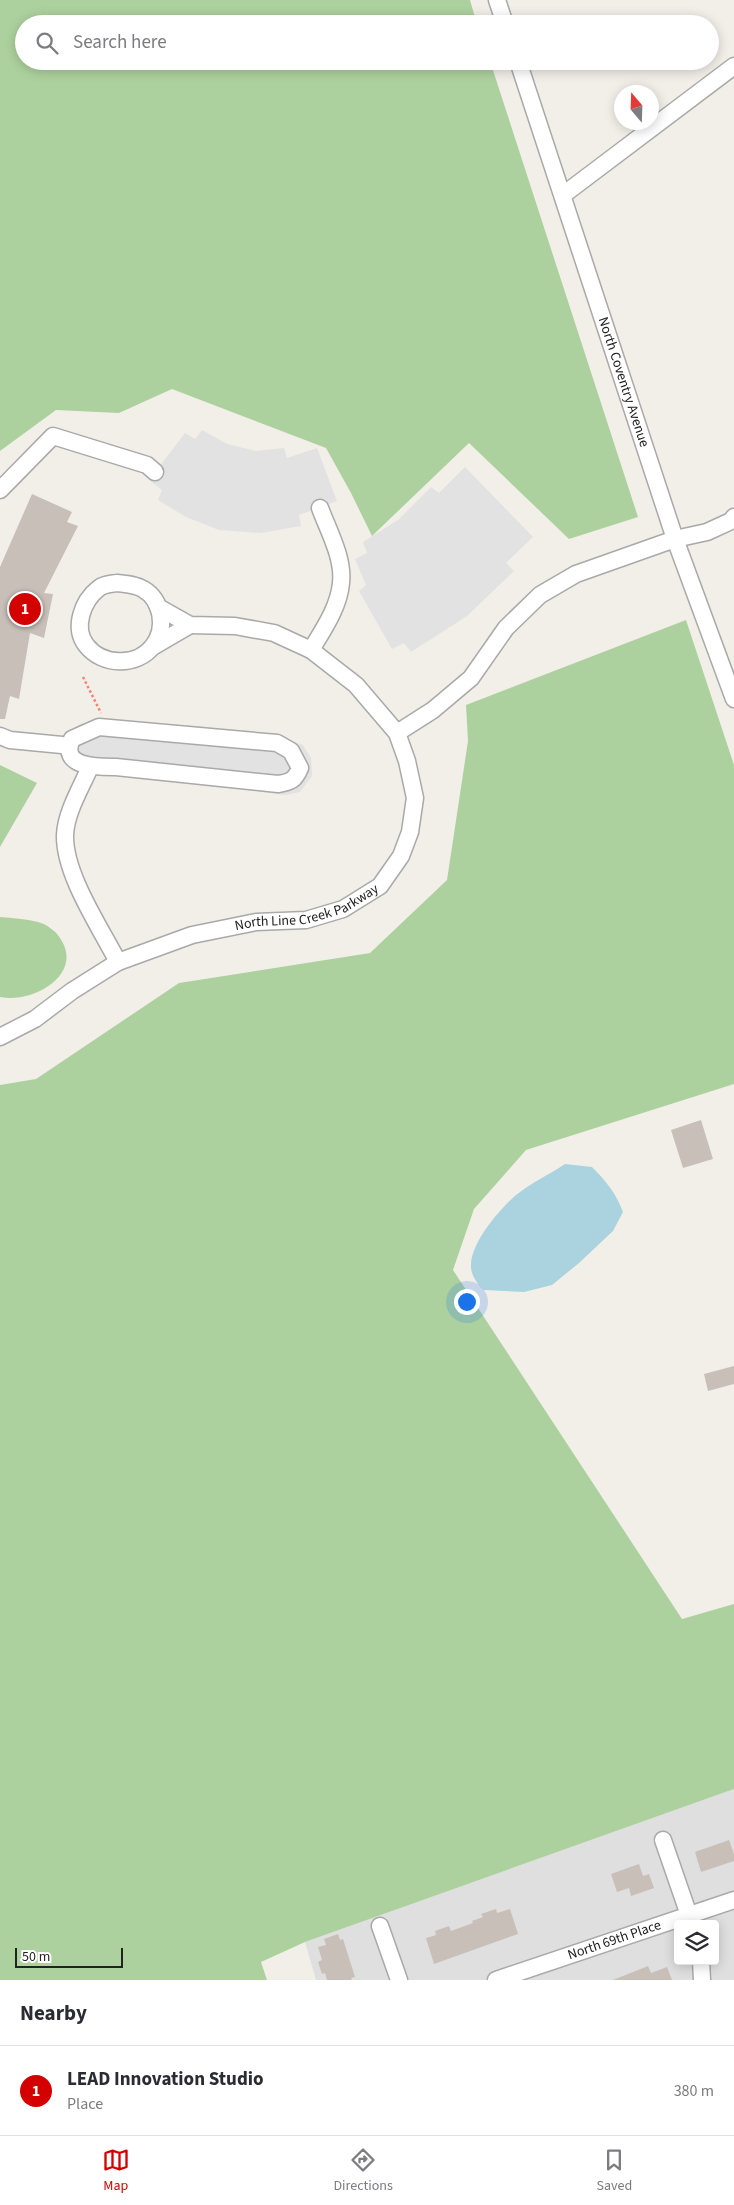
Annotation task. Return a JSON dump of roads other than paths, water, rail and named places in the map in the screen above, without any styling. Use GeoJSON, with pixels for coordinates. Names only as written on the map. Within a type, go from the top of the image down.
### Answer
{"type":"FeatureCollection","features":[{"type":"Feature","properties":{"kind":"street"},"geometry":{"type":"LineString","coordinates":[[497,0],[502,15]]}},
{"type":"Feature","properties":{"kind":"street"},"geometry":{"type":"LineString","coordinates":[[563,195],[734,66]]}},
{"type":"Feature","properties":{"kind":"street","name":"North Coventry Avenue"},"geometry":{"type":"LineString","coordinates":[[521,70],[675,539],[734,699]]}},
{"type":"Feature","properties":{"kind":"street"},"geometry":{"type":"LineString","coordinates":[[0,490],[53,436],[147,465],[155,472]]}},
{"type":"Feature","properties":{"kind":"street"},"geometry":{"type":"LineString","coordinates":[[311,650],[335,605],[341,583],[336,554],[320,508]]}},
{"type":"Feature","properties":{"kind":"street"},"geometry":{"type":"LineString","coordinates":[[397,733],[433,710],[471,678],[506,628],[540,595],[576,574],[675,539],[707,532],[731,521],[734,517]]}},
{"type":"Feature","properties":{"kind":"street"},"geometry":{"type":"LineString","coordinates":[[154,646],[162,619],[152,595],[142,588],[117,582],[100,587],[89,599],[79,621],[81,637],[97,656],[112,661],[127,661],[142,656],[154,646],[190,625]]}},
{"type":"Feature","properties":{"kind":"street"},"geometry":{"type":"LineString","coordinates":[[158,607],[190,625]]}},
{"type":"Feature","properties":{"kind":"street","name":"North Line Creek Parkway"},"geometry":{"type":"LineString","coordinates":[[0,1037],[35,1019],[72,991],[118,962],[192,935],[256,922],[306,920],[343,909],[380,886],[401,856],[410,832],[415,798],[407,761],[397,733],[356,685],[311,650],[274,633],[235,626],[190,625]]}},
{"type":"Feature","properties":{"kind":"street"},"geometry":{"type":"LineString","coordinates":[[99,727],[277,743],[291,751],[300,768],[297,777],[291,782],[278,784],[116,767],[90,767],[76,761],[70,755],[69,746],[72,739],[99,727]]}},
{"type":"Feature","properties":{"kind":"street"},"geometry":{"type":"LineString","coordinates":[[0,736],[10,740],[62,745]]}},
{"type":"Feature","properties":{"kind":"street"},"geometry":{"type":"LineString","coordinates":[[90,767],[73,806],[65,835],[68,864],[118,962]]}},
{"type":"Feature","properties":{"kind":"street"},"geometry":{"type":"LineString","coordinates":[[663,1840],[691,1919]]}},
{"type":"Feature","properties":{"kind":"street","name":"North 69th Place"},"geometry":{"type":"LineString","coordinates":[[496,1980],[691,1919],[734,1900]]}},
{"type":"Feature","properties":{"kind":"street"},"geometry":{"type":"LineString","coordinates":[[380,1926],[399,1980]]}},
{"type":"Feature","properties":{"kind":"street"},"geometry":{"type":"LineString","coordinates":[[701,1965],[702,1980]]}},
{"type":"Feature","properties":{"kind":"water"},"geometry":{"type":"Polygon","coordinates":[[[565,1164],[592,1167],[610,1188],[623,1212],[613,1231],[552,1285],[524,1292],[484,1290],[474,1278],[471,1268],[476,1245],[481,1236],[502,1208],[516,1195],[565,1164]]]}},
{"type":"Feature","properties":{"kind":"place","name":"LEAD Innovation Studio"},"geometry":{"type":"Point","coordinates":[25,609]}}]}
